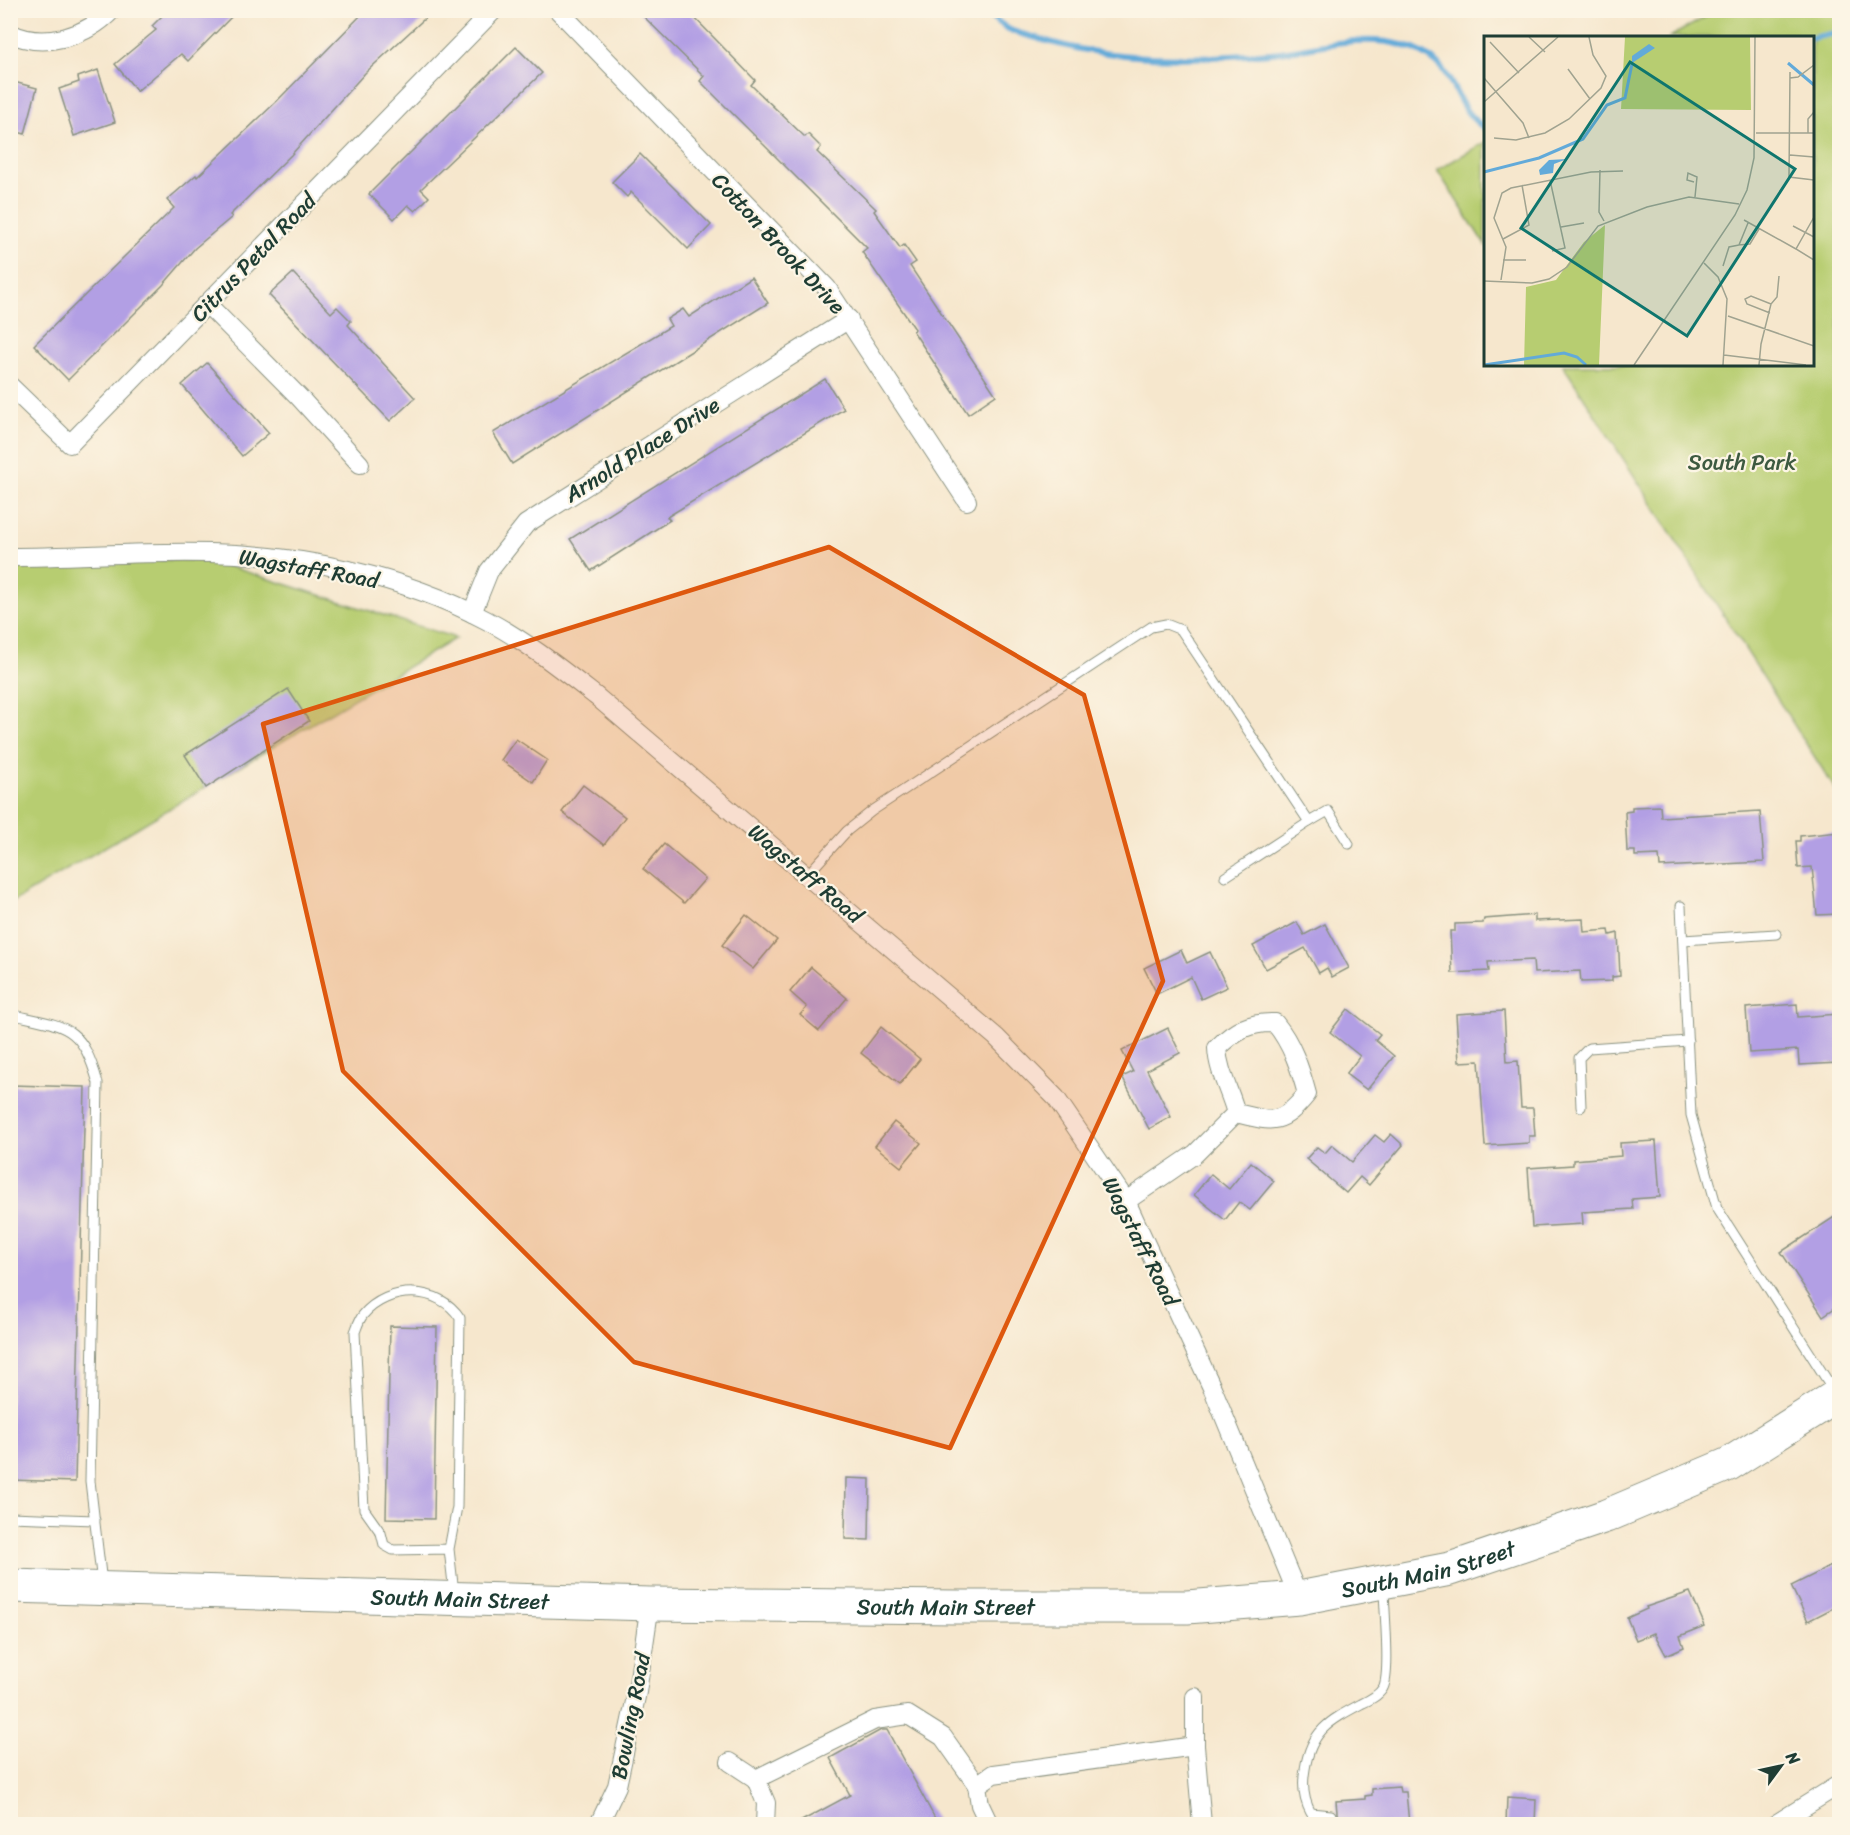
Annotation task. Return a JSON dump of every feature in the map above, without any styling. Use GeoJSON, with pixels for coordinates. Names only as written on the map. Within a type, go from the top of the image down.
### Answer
{"type":"FeatureCollection","features":[{"type":"Feature","properties":{"kind":"highway","name":"South Main Street"},"geometry":{"type":"LineString","coordinates":[[10,1586],[650,1604],[1187,1607],[1299,1598],[1450,1569],[1606,1516],[1729,1464],[1838,1395]]}},
{"type":"Feature","properties":{"kind":"street"},"geometry":{"type":"LineString","coordinates":[[10,33],[37,40],[62,38],[86,30],[112,10]]}},
{"type":"Feature","properties":{"kind":"street","name":"Citrus Petal Road"},"geometry":{"type":"LineString","coordinates":[[10,386],[70,444],[494,10]]}},
{"type":"Feature","properties":{"kind":"street","name":"Cotton Brook Drive"},"geometry":{"type":"LineString","coordinates":[[558,10],[827,288],[967,501]]}},
{"type":"Feature","properties":{"kind":"street"},"geometry":{"type":"LineString","coordinates":[[207,304],[299,397],[360,464]]}},
{"type":"Feature","properties":{"kind":"street","name":"Arnold Place Drive"},"geometry":{"type":"LineString","coordinates":[[472,613],[489,571],[526,524],[849,319]]}},
{"type":"Feature","properties":{"kind":"street","name":"Wagstaff Road"},"geometry":{"type":"LineString","coordinates":[[10,557],[154,552],[213,553],[277,559],[342,569],[411,588],[472,613],[539,652],[808,874],[996,1037],[1056,1098],[1126,1201],[1214,1392],[1299,1598]]}},
{"type":"Feature","properties":{"kind":"street"},"geometry":{"type":"LineString","coordinates":[[1255,1023],[1275,1023],[1286,1037],[1295,1056],[1307,1094],[1292,1113],[1270,1122],[1236,1113],[1229,1087],[1218,1066],[1217,1048],[1228,1037],[1255,1023]]}},
{"type":"Feature","properties":{"kind":"street"},"geometry":{"type":"LineString","coordinates":[[1126,1201],[1195,1154],[1236,1113]]}},
{"type":"Feature","properties":{"kind":"street","name":"Bowling Road"},"geometry":{"type":"LineString","coordinates":[[599,1824],[617,1786],[637,1692],[650,1604]]}},
{"type":"Feature","properties":{"kind":"street"},"geometry":{"type":"LineString","coordinates":[[1195,1697],[1195,1746],[1202,1824]]}},
{"type":"Feature","properties":{"kind":"street"},"geometry":{"type":"LineString","coordinates":[[756,1779],[875,1720],[908,1715],[943,1737],[977,1785],[980,1805],[989,1824]]}},
{"type":"Feature","properties":{"kind":"street"},"geometry":{"type":"LineString","coordinates":[[977,1785],[993,1774],[1195,1746]]}},
{"type":"Feature","properties":{"kind":"street"},"geometry":{"type":"LineString","coordinates":[[730,1762],[756,1779],[766,1803],[765,1824]]}},
{"type":"Feature","properties":{"kind":"street"},"geometry":{"type":"LineString","coordinates":[[1776,1824],[1839,1784]]}},
{"type":"Feature","properties":{"kind":"lane"},"geometry":{"type":"LineString","coordinates":[[808,874],[847,831],[872,811],[1151,627],[1167,624],[1181,630],[1309,822]]}},
{"type":"Feature","properties":{"kind":"lane"},"geometry":{"type":"LineString","coordinates":[[1224,877],[1328,811],[1348,844]]}},
{"type":"Feature","properties":{"kind":"lane"},"geometry":{"type":"LineString","coordinates":[[1681,906],[1691,1115],[1718,1208],[1838,1395]]}},
{"type":"Feature","properties":{"kind":"lane"},"geometry":{"type":"LineString","coordinates":[[1683,940],[1776,934]]}},
{"type":"Feature","properties":{"kind":"lane"},"geometry":{"type":"LineString","coordinates":[[10,1014],[60,1026],[80,1038],[92,1062],[98,1083],[90,1481],[102,1589]]}},
{"type":"Feature","properties":{"kind":"lane"},"geometry":{"type":"LineString","coordinates":[[1581,1107],[1579,1058],[1588,1048],[1688,1041]]}},
{"type":"Feature","properties":{"kind":"lane"},"geometry":{"type":"LineString","coordinates":[[449,1549],[393,1550],[384,1545],[381,1533],[364,1509],[355,1332],[362,1316],[378,1303],[396,1294],[418,1292],[439,1298],[453,1307],[460,1318],[456,1511],[449,1549],[454,1598]]}},
{"type":"Feature","properties":{"kind":"lane"},"geometry":{"type":"LineString","coordinates":[[10,1517],[94,1520]]}},
{"type":"Feature","properties":{"kind":"lane"},"geometry":{"type":"LineString","coordinates":[[1332,1815],[1311,1813],[1306,1804],[1302,1783],[1308,1752],[1318,1733],[1329,1722],[1376,1697],[1384,1686],[1386,1670],[1384,1582]]}},
{"type":"Feature","properties":{"kind":"highlighted area"},"geometry":{"type":"Polygon","coordinates":[[[829,547],[1084,695],[1163,981],[950,1448],[634,1362],[343,1071],[263,724],[829,547]]]}},
{"type":"Feature","properties":{"kind":"green space","name":"South Park"},"geometry":{"type":"Polygon","coordinates":[[[1718,10],[1839,11],[1839,795],[1564,366],[1814,366],[1814,36],[1672,36],[1718,10]]]}},
{"type":"Feature","properties":{"kind":"green space"},"geometry":{"type":"Polygon","coordinates":[[[1484,143],[1484,243],[1437,170],[1484,143]]]}},
{"type":"Feature","properties":{"kind":"green space"},"geometry":{"type":"Polygon","coordinates":[[[11,560],[209,560],[456,638],[11,903],[11,560]]]}},
{"type":"Feature","properties":{"kind":"building"},"geometry":{"type":"Polygon","coordinates":[[[168,10],[238,10],[188,61],[181,54],[137,91],[115,64],[156,30],[152,26],[168,10]]]}},
{"type":"Feature","properties":{"kind":"building"},"geometry":{"type":"Polygon","coordinates":[[[366,10],[434,10],[365,73],[291,155],[230,215],[232,217],[195,248],[163,285],[68,380],[34,345],[174,208],[167,200],[196,175],[197,177],[276,102],[366,10]]]}},
{"type":"Feature","properties":{"kind":"building"},"geometry":{"type":"Polygon","coordinates":[[[637,10],[687,10],[755,80],[751,85],[805,137],[808,134],[821,147],[817,152],[876,209],[874,211],[900,248],[904,245],[916,262],[910,266],[996,395],[968,414],[913,331],[915,329],[862,252],[867,248],[700,81],[704,76],[637,10]]]}},
{"type":"Feature","properties":{"kind":"building"},"geometry":{"type":"Polygon","coordinates":[[[516,47],[542,73],[421,189],[429,197],[415,211],[408,205],[394,219],[369,194],[516,47]]]}},
{"type":"Feature","properties":{"kind":"building"},"geometry":{"type":"Polygon","coordinates":[[[98,70],[115,122],[74,136],[59,89],[79,82],[78,77],[98,70]]]}},
{"type":"Feature","properties":{"kind":"building"},"geometry":{"type":"Polygon","coordinates":[[[10,81],[37,88],[25,134],[10,130],[10,81]]]}},
{"type":"Feature","properties":{"kind":"building"},"geometry":{"type":"Polygon","coordinates":[[[640,154],[711,225],[688,249],[631,192],[627,197],[612,182],[640,154]]]}},
{"type":"Feature","properties":{"kind":"building"},"geometry":{"type":"Polygon","coordinates":[[[293,273],[331,313],[337,307],[351,321],[348,325],[415,398],[390,421],[269,295],[293,273]]]}},
{"type":"Feature","properties":{"kind":"building"},"geometry":{"type":"Polygon","coordinates":[[[751,277],[768,303],[512,464],[493,433],[671,326],[667,319],[683,309],[689,317],[751,277]]]}},
{"type":"Feature","properties":{"kind":"building"},"geometry":{"type":"Polygon","coordinates":[[[207,363],[269,433],[242,456],[182,385],[207,363]]]}},
{"type":"Feature","properties":{"kind":"building"},"geometry":{"type":"Polygon","coordinates":[[[825,379],[844,409],[667,517],[670,520],[591,571],[570,539],[825,379]]]}},
{"type":"Feature","properties":{"kind":"building"},"geometry":{"type":"Polygon","coordinates":[[[288,689],[309,721],[206,788],[185,755],[288,689]]]}},
{"type":"Feature","properties":{"kind":"building"},"geometry":{"type":"Polygon","coordinates":[[[516,739],[547,760],[533,782],[501,760],[516,739]]]}},
{"type":"Feature","properties":{"kind":"building"},"geometry":{"type":"Polygon","coordinates":[[[583,785],[625,817],[604,845],[562,812],[583,785]]]}},
{"type":"Feature","properties":{"kind":"building"},"geometry":{"type":"Polygon","coordinates":[[[1660,806],[1661,817],[1760,811],[1764,862],[1660,867],[1659,855],[1635,856],[1635,851],[1627,851],[1625,812],[1632,811],[1632,807],[1660,806]]]}},
{"type":"Feature","properties":{"kind":"building"},"geometry":{"type":"Polygon","coordinates":[[[1839,832],[1839,914],[1817,915],[1812,867],[1798,868],[1796,841],[1800,841],[1800,836],[1839,832]]]}},
{"type":"Feature","properties":{"kind":"building"},"geometry":{"type":"Polygon","coordinates":[[[664,844],[705,879],[684,903],[643,869],[664,844]]]}},
{"type":"Feature","properties":{"kind":"building"},"geometry":{"type":"Polygon","coordinates":[[[746,915],[777,940],[753,969],[722,945],[746,915]]]}},
{"type":"Feature","properties":{"kind":"building"},"geometry":{"type":"Polygon","coordinates":[[[1535,915],[1535,921],[1583,919],[1584,932],[1609,930],[1610,935],[1618,933],[1620,976],[1612,977],[1612,981],[1581,982],[1580,971],[1534,973],[1533,960],[1488,962],[1489,971],[1452,973],[1450,931],[1455,931],[1455,924],[1483,923],[1484,919],[1535,915]]]}},
{"type":"Feature","properties":{"kind":"building"},"geometry":{"type":"Polygon","coordinates":[[[1297,922],[1304,935],[1325,924],[1349,968],[1332,977],[1327,968],[1319,973],[1305,948],[1266,969],[1253,946],[1297,922]]]}},
{"type":"Feature","properties":{"kind":"building"},"geometry":{"type":"Polygon","coordinates":[[[1181,950],[1187,963],[1210,952],[1227,987],[1201,999],[1191,977],[1157,994],[1144,968],[1181,950]]]}},
{"type":"Feature","properties":{"kind":"building"},"geometry":{"type":"Polygon","coordinates":[[[811,967],[847,998],[819,1031],[800,1015],[807,1007],[790,992],[811,967]]]}},
{"type":"Feature","properties":{"kind":"building"},"geometry":{"type":"Polygon","coordinates":[[[1797,1004],[1798,1017],[1839,1014],[1839,1063],[1799,1065],[1798,1050],[1749,1053],[1746,1008],[1797,1004]]]}},
{"type":"Feature","properties":{"kind":"building"},"geometry":{"type":"Polygon","coordinates":[[[1348,1009],[1380,1034],[1375,1040],[1394,1056],[1367,1090],[1346,1074],[1360,1056],[1330,1032],[1348,1009]]]}},
{"type":"Feature","properties":{"kind":"building"},"geometry":{"type":"Polygon","coordinates":[[[1504,1011],[1507,1062],[1518,1061],[1521,1108],[1533,1108],[1535,1136],[1529,1136],[1529,1143],[1485,1146],[1479,1061],[1459,1062],[1456,1014],[1504,1011]]]}},
{"type":"Feature","properties":{"kind":"building"},"geometry":{"type":"Polygon","coordinates":[[[881,1027],[920,1059],[900,1084],[861,1053],[881,1027]]]}},
{"type":"Feature","properties":{"kind":"building"},"geometry":{"type":"Polygon","coordinates":[[[1168,1028],[1180,1053],[1147,1070],[1171,1117],[1149,1129],[1122,1077],[1133,1072],[1122,1051],[1168,1028]]]}},
{"type":"Feature","properties":{"kind":"building"},"geometry":{"type":"Polygon","coordinates":[[[10,1085],[85,1087],[75,1482],[10,1480],[10,1085]]]}},
{"type":"Feature","properties":{"kind":"building"},"geometry":{"type":"Polygon","coordinates":[[[894,1122],[921,1143],[901,1167],[875,1146],[894,1122]]]}},
{"type":"Feature","properties":{"kind":"building"},"geometry":{"type":"Polygon","coordinates":[[[1391,1134],[1403,1145],[1369,1185],[1360,1177],[1346,1193],[1306,1159],[1317,1147],[1325,1153],[1332,1145],[1352,1162],[1375,1135],[1384,1142],[1391,1134]]]}},
{"type":"Feature","properties":{"kind":"building"},"geometry":{"type":"Polygon","coordinates":[[[1656,1141],[1660,1197],[1632,1199],[1633,1209],[1582,1212],[1583,1224],[1532,1227],[1528,1168],[1573,1165],[1573,1160],[1621,1156],[1620,1143],[1656,1141]]]}},
{"type":"Feature","properties":{"kind":"building"},"geometry":{"type":"Polygon","coordinates":[[[1251,1162],[1274,1181],[1250,1210],[1239,1202],[1225,1220],[1194,1195],[1211,1174],[1229,1189],[1251,1162]]]}},
{"type":"Feature","properties":{"kind":"building"},"geometry":{"type":"Polygon","coordinates":[[[1839,1214],[1839,1305],[1823,1316],[1781,1252],[1839,1214]]]}},
{"type":"Feature","properties":{"kind":"building"},"geometry":{"type":"Polygon","coordinates":[[[390,1326],[437,1327],[434,1519],[386,1518],[390,1326]]]}},
{"type":"Feature","properties":{"kind":"building"},"geometry":{"type":"Polygon","coordinates":[[[846,1478],[870,1479],[869,1540],[845,1539],[846,1478]]]}},
{"type":"Feature","properties":{"kind":"building"},"geometry":{"type":"Polygon","coordinates":[[[1839,1562],[1839,1605],[1808,1621],[1791,1586],[1839,1562]]]}},
{"type":"Feature","properties":{"kind":"building"},"geometry":{"type":"Polygon","coordinates":[[[1690,1592],[1705,1626],[1680,1636],[1684,1647],[1666,1655],[1654,1633],[1636,1640],[1627,1618],[1647,1609],[1646,1607],[1690,1592]]]}},
{"type":"Feature","properties":{"kind":"building"},"geometry":{"type":"Polygon","coordinates":[[[881,1730],[887,1730],[938,1824],[796,1824],[850,1795],[830,1758],[881,1730]]]}},
{"type":"Feature","properties":{"kind":"building"},"geometry":{"type":"Polygon","coordinates":[[[1399,1787],[1400,1792],[1406,1792],[1409,1824],[1338,1824],[1336,1801],[1365,1799],[1365,1796],[1372,1795],[1372,1789],[1399,1787]]]}},
{"type":"Feature","properties":{"kind":"building"},"geometry":{"type":"Polygon","coordinates":[[[1507,1797],[1536,1799],[1535,1824],[1506,1824],[1507,1797]]]}},
{"type":"Feature","properties":{"kind":"waterway"},"geometry":{"type":"LineString","coordinates":[[984,10],[1003,26],[1017,33],[1097,52],[1126,55],[1213,57],[1287,51],[1353,41],[1402,45],[1436,62],[1452,84],[1464,107],[1473,119],[1484,127]]}},
{"type":"Feature","properties":{"kind":"waterway"},"geometry":{"type":"LineString","coordinates":[[1814,38],[1840,32]]}}]}
